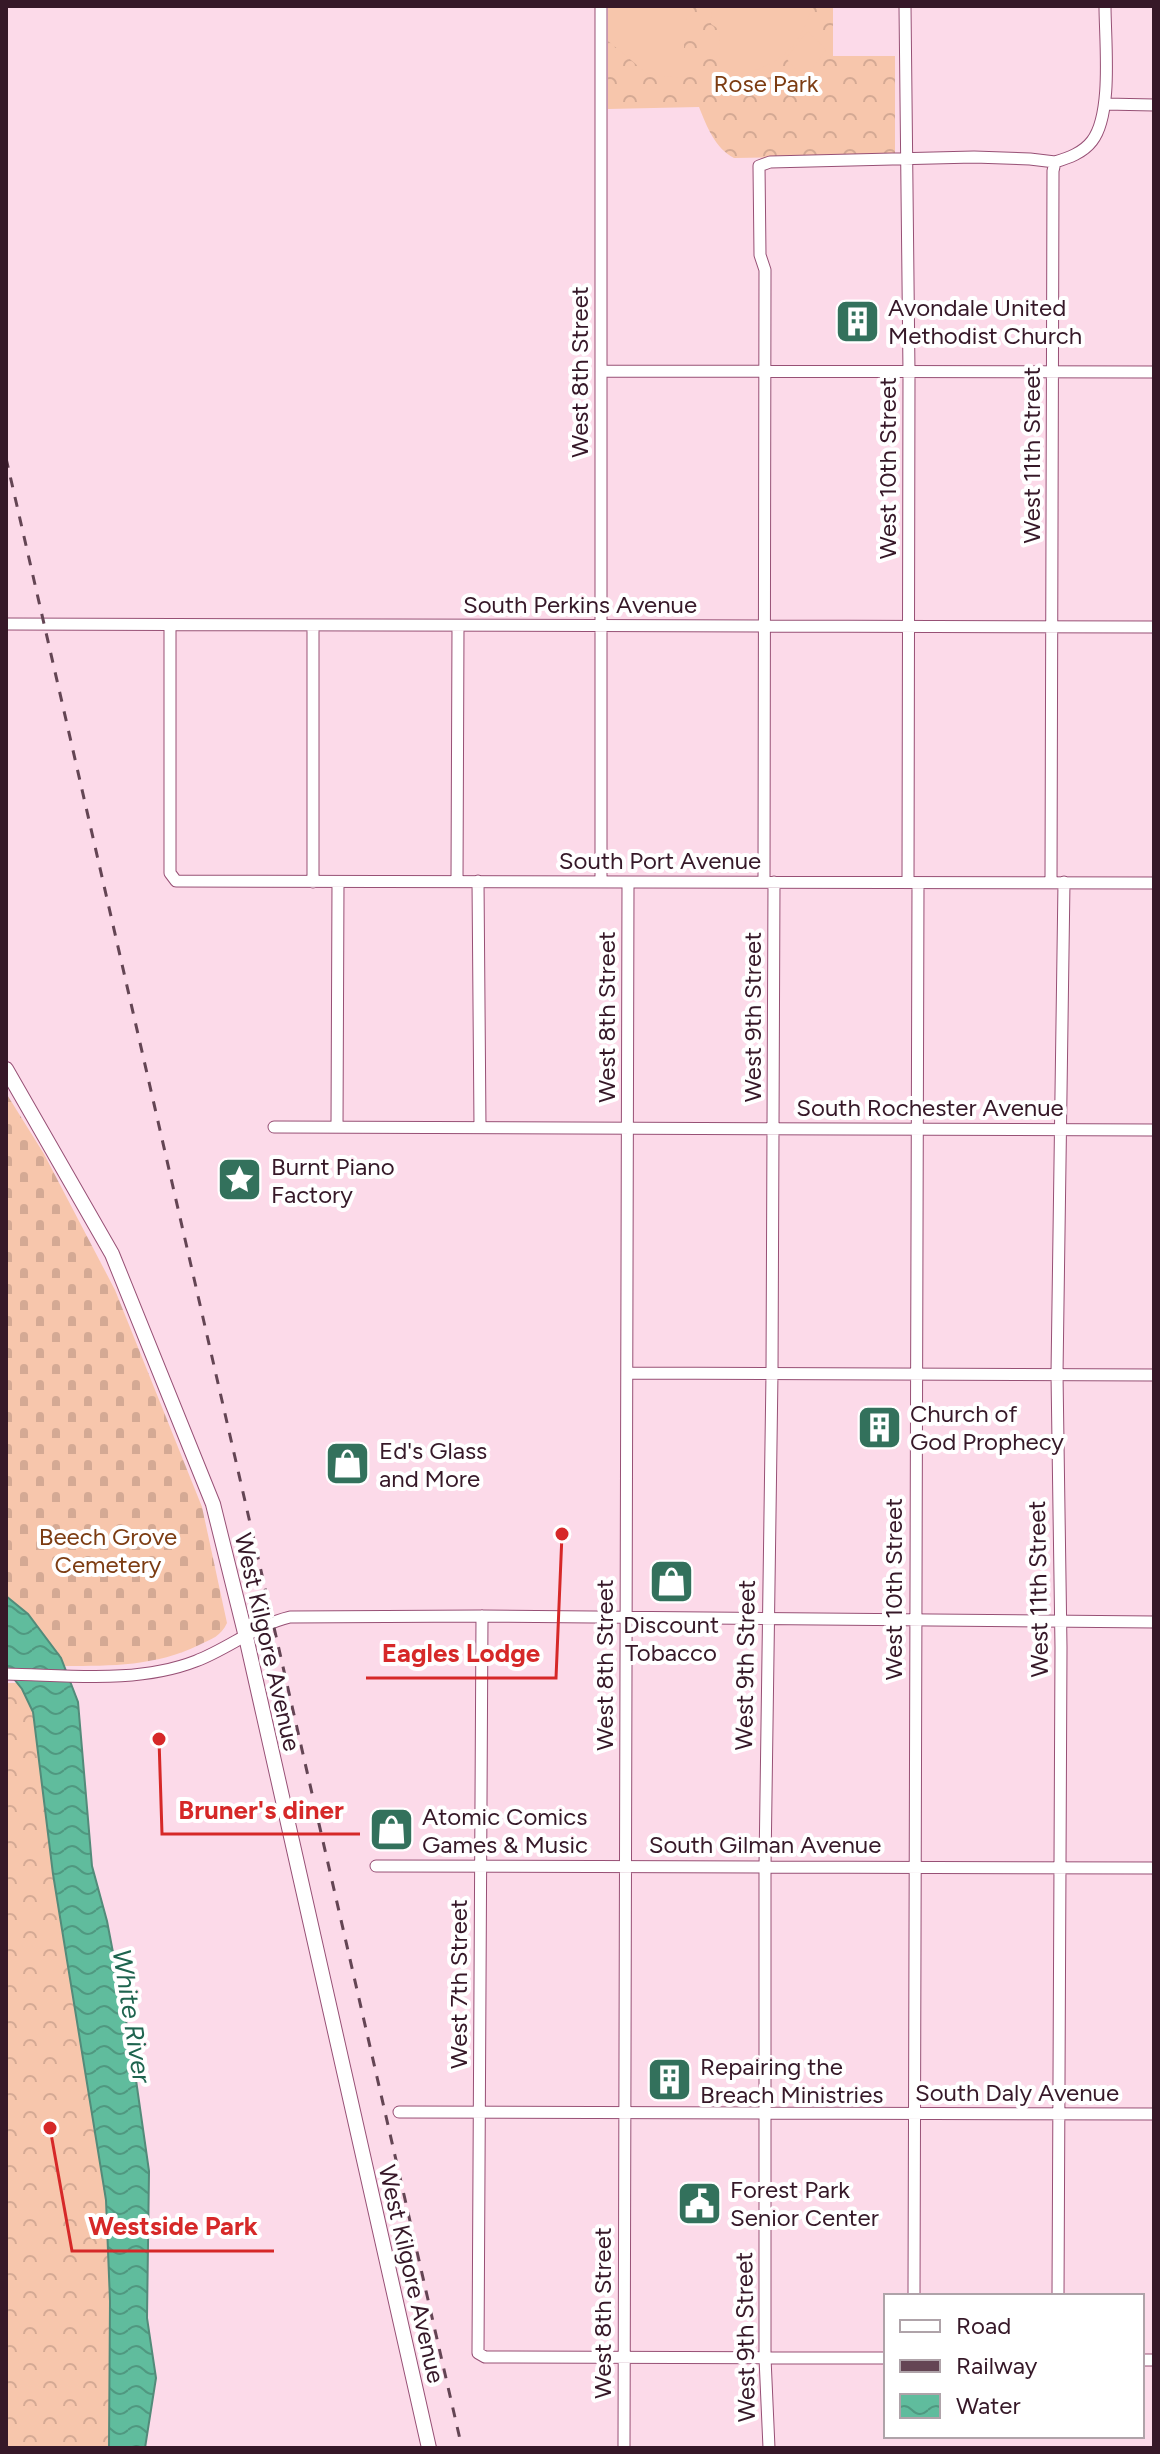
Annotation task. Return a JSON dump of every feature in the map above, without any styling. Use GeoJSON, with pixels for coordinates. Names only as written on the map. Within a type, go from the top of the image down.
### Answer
{"type":"FeatureCollection","features":[{"type":"Feature","properties":{"kind":"main road","name":"West Kilgore Avenue"},"geometry":{"type":"LineString","coordinates":[[6,1069],[112,1254],[213,1504],[246,1637],[429,2448]]}},
{"type":"Feature","properties":{"kind":"street","name":"West 8th Street"},"geometry":{"type":"LineString","coordinates":[[601,6],[601,881]]}},
{"type":"Feature","properties":{"kind":"street","name":"West 10th Street"},"geometry":{"type":"LineString","coordinates":[[905,6],[909,627],[918,1128],[914,2294]]}},
{"type":"Feature","properties":{"kind":"street"},"geometry":{"type":"LineString","coordinates":[[905,160],[974,157],[1055,162],[1080,152],[1092,141],[1103,119],[1105,6]]}},
{"type":"Feature","properties":{"kind":"street"},"geometry":{"type":"LineString","coordinates":[[1105,104],[1154,105]]}},
{"type":"Feature","properties":{"kind":"street","name":"West 9th Street"},"geometry":{"type":"LineString","coordinates":[[769,2448],[765,2358],[765,1866],[773,1129],[765,627],[765,270],[760,255],[759,166],[770,162],[905,160]]}},
{"type":"Feature","properties":{"kind":"street","name":"West 11th Street"},"geometry":{"type":"LineString","coordinates":[[1055,162],[1053,627],[1060,1129],[1057,1374],[1060,1621],[1058,2294]]}},
{"type":"Feature","properties":{"kind":"street"},"geometry":{"type":"LineString","coordinates":[[601,371],[1154,372]]}},
{"type":"Feature","properties":{"kind":"street","name":"South Perkins Avenue"},"geometry":{"type":"LineString","coordinates":[[6,624],[1154,627]]}},
{"type":"Feature","properties":{"kind":"street","name":"South Port Avenue"},"geometry":{"type":"LineString","coordinates":[[170,625],[170,873],[176,881],[1154,883]]}},
{"type":"Feature","properties":{"kind":"street"},"geometry":{"type":"LineString","coordinates":[[313,625],[313,882]]}},
{"type":"Feature","properties":{"kind":"street"},"geometry":{"type":"LineString","coordinates":[[457,881],[458,626]]}},
{"type":"Feature","properties":{"kind":"street"},"geometry":{"type":"LineString","coordinates":[[478,881],[480,1127]]}},
{"type":"Feature","properties":{"kind":"street"},"geometry":{"type":"LineString","coordinates":[[337,1127],[338,882]]}},
{"type":"Feature","properties":{"kind":"street","name":"West 8th Street"},"geometry":{"type":"LineString","coordinates":[[624,2448],[628,883]]}},
{"type":"Feature","properties":{"kind":"street","name":"South Rochester Avenue"},"geometry":{"type":"LineString","coordinates":[[274,1127],[1154,1130]]}},
{"type":"Feature","properties":{"kind":"street"},"geometry":{"type":"LineString","coordinates":[[627,1373],[1154,1375]]}},
{"type":"Feature","properties":{"kind":"street","name":"West 7th Street"},"geometry":{"type":"LineString","coordinates":[[482,1616],[478,2353],[485,2357],[624,2356]]}},
{"type":"Feature","properties":{"kind":"street"},"geometry":{"type":"LineString","coordinates":[[6,1674],[118,1675],[174,1668],[196,1661],[273,1622],[290,1617],[1154,1622]]}},
{"type":"Feature","properties":{"kind":"street","name":"South Gilman Avenue"},"geometry":{"type":"LineString","coordinates":[[376,1866],[1154,1868]]}},
{"type":"Feature","properties":{"kind":"street","name":"South Daly Avenue"},"geometry":{"type":"LineString","coordinates":[[399,2112],[1154,2114]]}},
{"type":"Feature","properties":{"kind":"street"},"geometry":{"type":"LineString","coordinates":[[624,2356],[884,2358]]}},
{"type":"Feature","properties":{"kind":"green space","name":"Rose Park"},"geometry":{"type":"Polygon","coordinates":[[[608,6],[833,6],[833,56],[895,56],[895,153],[892,156],[734,158],[717,143],[699,107],[608,109],[608,6]]]}},
{"type":"Feature","properties":{"kind":"green space"},"geometry":{"type":"Polygon","coordinates":[[[608,6],[693,6],[693,14],[684,21],[684,78],[649,75],[608,41],[608,6]]]}},
{"type":"Feature","properties":{"kind":"green space"},"geometry":{"type":"Polygon","coordinates":[[[712,6],[812,6],[799,37],[779,58],[752,71],[719,77],[720,30],[711,24],[712,6]]]}},
{"type":"Feature","properties":{"kind":"green space"},"geometry":{"type":"Polygon","coordinates":[[[808,31],[826,50],[804,79],[786,58],[808,31]]]}},
{"type":"Feature","properties":{"kind":"green space","name":"Beech Grove Cemetery"},"geometry":{"type":"Polygon","coordinates":[[[6,1093],[44,1154],[115,1290],[202,1507],[227,1623],[212,1639],[167,1657],[117,1665],[65,1666],[28,1614],[6,1596],[6,1093]]]}},
{"type":"Feature","properties":{"kind":"green space"},"geometry":{"type":"Polygon","coordinates":[[[6,1683],[19,1683],[33,1712],[53,1874],[106,2200],[110,2301],[109,2448],[6,2448],[6,1683]]]}},
{"type":"Feature","properties":{"kind":"water"},"geometry":{"type":"Polygon","coordinates":[[[6,1596],[28,1614],[61,1658],[78,1702],[92,1866],[107,1921],[132,2052],[149,2171],[147,2318],[156,2378],[145,2448],[109,2448],[110,2301],[106,2200],[53,1874],[33,1712],[22,1689],[6,1669],[6,1596]]]}},
{"type":"Feature","properties":{"kind":"railway"},"geometry":{"type":"LineString","coordinates":[[6,458],[462,2448]]}},
{"type":"Feature","properties":{"kind":"place","name":"Avondale United Methodist Church"},"geometry":{"type":"Point","coordinates":[857,321]}},
{"type":"Feature","properties":{"kind":"place","name":"Burnt Piano Factory"},"geometry":{"type":"Point","coordinates":[240,1180]}},
{"type":"Feature","properties":{"kind":"place","name":"Church of God Prophecy"},"geometry":{"type":"Point","coordinates":[879,1427]}},
{"type":"Feature","properties":{"kind":"place","name":"Ed's Glass and More"},"geometry":{"type":"Point","coordinates":[348,1464]}},
{"type":"Feature","properties":{"kind":"place","name":"Eagles Lodge"},"geometry":{"type":"Point","coordinates":[562,1534]}},
{"type":"Feature","properties":{"kind":"place","name":"Discount Tobacco"},"geometry":{"type":"Point","coordinates":[671,1582]}},
{"type":"Feature","properties":{"kind":"place","name":"Bruner's diner"},"geometry":{"type":"Point","coordinates":[159,1739]}},
{"type":"Feature","properties":{"kind":"place","name":"Atomic Comics Games & Music"},"geometry":{"type":"Point","coordinates":[391,1830]}},
{"type":"Feature","properties":{"kind":"place","name":"Repairing the Breach Ministries"},"geometry":{"type":"Point","coordinates":[669,2080]}},
{"type":"Feature","properties":{"kind":"place","name":"Westside Park"},"geometry":{"type":"Point","coordinates":[50,2128]}},
{"type":"Feature","properties":{"kind":"place","name":"Forest Park Senior Center"},"geometry":{"type":"Point","coordinates":[699,2203]}},
{"type":"Feature","properties":{"kind":"water label","name":"White River"},"geometry":{"type":"Point","coordinates":[132,2016]}}]}
